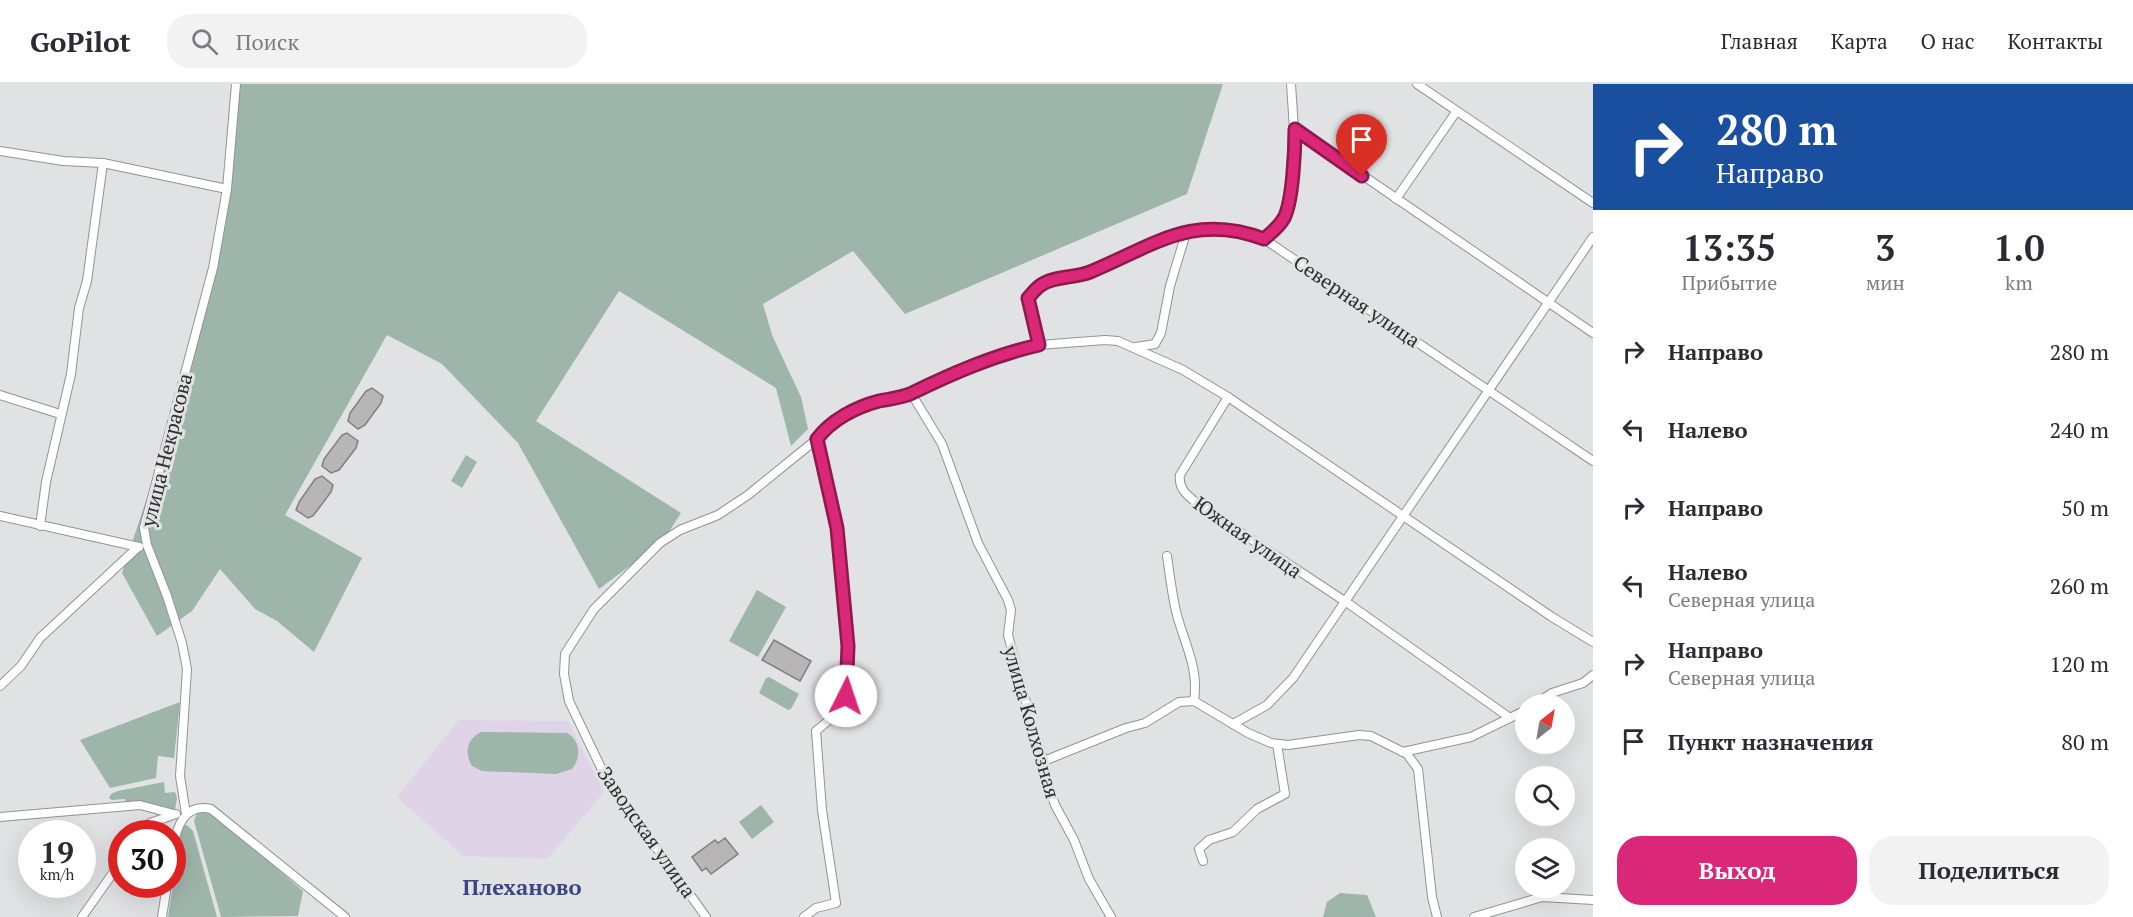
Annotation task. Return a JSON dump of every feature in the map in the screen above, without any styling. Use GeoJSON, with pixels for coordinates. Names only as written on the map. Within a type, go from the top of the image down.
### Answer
{"type":"FeatureCollection","features":[{"type":"Feature","properties":{"kind":"street","name":"улица Некрасова"},"geometry":{"type":"LineString","coordinates":[[186,814],[180,776],[187,669],[182,643],[147,545],[144,528],[213,268],[227,189],[236,84]]}},
{"type":"Feature","properties":{"kind":"street"},"geometry":{"type":"LineString","coordinates":[[1264,239],[1280,224],[1286,212],[1295,144],[1291,84]]}},
{"type":"Feature","properties":{"kind":"street"},"geometry":{"type":"LineString","coordinates":[[1417,84],[1593,203]]}},
{"type":"Feature","properties":{"kind":"street"},"geometry":{"type":"LineString","coordinates":[[1396,199],[1456,112]]}},
{"type":"Feature","properties":{"kind":"street"},"geometry":{"type":"LineString","coordinates":[[1295,129],[1593,333]]}},
{"type":"Feature","properties":{"kind":"street"},"geometry":{"type":"LineString","coordinates":[[0,152],[63,161],[102,163],[227,189]]}},
{"type":"Feature","properties":{"kind":"street"},"geometry":{"type":"LineString","coordinates":[[40,526],[46,482],[71,374],[79,308],[87,281],[102,163]]}},
{"type":"Feature","properties":{"kind":"street","name":"Северная улица"},"geometry":{"type":"LineString","coordinates":[[1039,345],[1028,298],[1042,283],[1088,273],[1166,236],[1230,229],[1264,239],[1593,461]]}},
{"type":"Feature","properties":{"kind":"street"},"geometry":{"type":"LineString","coordinates":[[1132,345],[1155,344],[1161,333],[1170,286],[1186,233]]}},
{"type":"Feature","properties":{"kind":"street"},"geometry":{"type":"LineString","coordinates":[[1233,724],[1276,697],[1293,678],[1593,237]]}},
{"type":"Feature","properties":{"kind":"street","name":"Заводская улица"},"geometry":{"type":"LineString","coordinates":[[706,917],[605,776],[569,701],[564,674],[564,658],[594,609],[660,543],[680,530],[718,515],[748,495],[817,439],[832,423],[858,409],[911,393],[930,382],[1004,354],[1039,345],[1105,340],[1132,345]]}},
{"type":"Feature","properties":{"kind":"street"},"geometry":{"type":"LineString","coordinates":[[1132,345],[1200,379],[1228,397],[1593,642]]}},
{"type":"Feature","properties":{"kind":"street","name":"улица Колхозная"},"geometry":{"type":"LineString","coordinates":[[911,393],[942,444],[956,478],[969,523],[984,557],[1008,600],[1011,610],[1008,635],[1055,805],[1074,840],[1089,879],[1111,917]]}},
{"type":"Feature","properties":{"kind":"street"},"geometry":{"type":"LineString","coordinates":[[0,395],[60,414]]}},
{"type":"Feature","properties":{"kind":"street","name":"Южная улица"},"geometry":{"type":"LineString","coordinates":[[1228,397],[1181,472],[1181,486],[1198,504],[1510,718]]}},
{"type":"Feature","properties":{"kind":"street"},"geometry":{"type":"LineString","coordinates":[[804,917],[816,908],[837,903],[822,810],[816,731],[843,704],[849,679],[846,611],[837,528],[817,439]]}},
{"type":"Feature","properties":{"kind":"street"},"geometry":{"type":"LineString","coordinates":[[0,516],[137,548]]}},
{"type":"Feature","properties":{"kind":"street"},"geometry":{"type":"LineString","coordinates":[[0,686],[21,666],[40,638],[137,548],[147,545]]}},
{"type":"Feature","properties":{"kind":"street"},"geometry":{"type":"LineString","coordinates":[[1167,555],[1177,614],[1194,665],[1196,682],[1194,701]]}},
{"type":"Feature","properties":{"kind":"street"},"geometry":{"type":"LineString","coordinates":[[1550,694],[1583,683],[1593,675]]}},
{"type":"Feature","properties":{"kind":"street"},"geometry":{"type":"LineString","coordinates":[[1044,761],[1123,729],[1145,723],[1179,702],[1194,701],[1256,738],[1276,744],[1365,735],[1382,740],[1415,762],[1420,776],[1431,889],[1437,917]]}},
{"type":"Feature","properties":{"kind":"street"},"geometry":{"type":"LineString","coordinates":[[1403,752],[1471,737],[1515,716]]}},
{"type":"Feature","properties":{"kind":"street"},"geometry":{"type":"LineString","coordinates":[[1203,861],[1198,850],[1203,844],[1217,836],[1233,832],[1257,809],[1285,794],[1276,744]]}},
{"type":"Feature","properties":{"kind":"street"},"geometry":{"type":"LineString","coordinates":[[0,816],[140,805],[174,814],[186,814],[201,807],[218,812],[345,917]]}},
{"type":"Feature","properties":{"kind":"street"},"geometry":{"type":"LineString","coordinates":[[158,820],[174,814]]}},
{"type":"Feature","properties":{"kind":"street"},"geometry":{"type":"LineString","coordinates":[[182,820],[186,814]]}},
{"type":"Feature","properties":{"kind":"street"},"geometry":{"type":"LineString","coordinates":[[82,917],[108,880]]}},
{"type":"Feature","properties":{"kind":"street"},"geometry":{"type":"LineString","coordinates":[[1474,917],[1542,897],[1593,900]]}},
{"type":"Feature","properties":{"kind":"street"},"geometry":{"type":"LineString","coordinates":[[162,917],[165,898]]}},
{"type":"Feature","properties":{"kind":"shaded area"},"geometry":{"type":"Polygon","coordinates":[[[459,720],[568,721],[604,792],[547,859],[463,856],[397,797],[459,720]]]}},
{"type":"Feature","properties":{"kind":"green space"},"geometry":{"type":"Polygon","coordinates":[[[236,84],[1223,84],[1187,194],[905,314],[853,251],[763,304],[772,335],[801,397],[808,429],[791,446],[776,388],[619,291],[536,421],[681,513],[663,541],[599,589],[518,443],[442,364],[387,335],[285,515],[362,558],[314,652],[277,621],[255,609],[220,569],[192,611],[157,636],[122,573],[181,395],[224,208],[236,84]]]}},
{"type":"Feature","properties":{"kind":"green space"},"geometry":{"type":"Polygon","coordinates":[[[466,455],[477,462],[462,488],[451,481],[466,455]]]}},
{"type":"Feature","properties":{"kind":"green space"},"geometry":{"type":"Polygon","coordinates":[[[757,590],[786,607],[758,657],[729,641],[757,590]]]}},
{"type":"Feature","properties":{"kind":"green space"},"geometry":{"type":"Polygon","coordinates":[[[769,677],[799,694],[791,709],[788,710],[759,693],[766,678],[769,677]]]}},
{"type":"Feature","properties":{"kind":"green space"},"geometry":{"type":"Polygon","coordinates":[[[180,702],[174,758],[158,756],[156,778],[110,788],[80,740],[180,702]]]}},
{"type":"Feature","properties":{"kind":"green space"},"geometry":{"type":"Polygon","coordinates":[[[481,732],[567,733],[572,736],[577,745],[577,760],[572,769],[556,774],[482,771],[472,766],[468,756],[470,742],[481,732]]]}},
{"type":"Feature","properties":{"kind":"green space"},"geometry":{"type":"Polygon","coordinates":[[[164,782],[165,793],[175,792],[177,798],[175,810],[150,803],[125,802],[125,799],[112,800],[109,798],[111,794],[118,791],[164,782]]]}},
{"type":"Feature","properties":{"kind":"green space"},"geometry":{"type":"Polygon","coordinates":[[[761,805],[774,822],[752,839],[739,822],[761,805]]]}},
{"type":"Feature","properties":{"kind":"green space"},"geometry":{"type":"Polygon","coordinates":[[[204,812],[217,816],[303,891],[298,916],[221,917],[194,821],[197,813],[204,812]]]}},
{"type":"Feature","properties":{"kind":"green space"},"geometry":{"type":"Polygon","coordinates":[[[186,825],[193,831],[217,917],[168,917],[171,898],[186,898],[186,825]]]}},
{"type":"Feature","properties":{"kind":"green space"},"geometry":{"type":"Polygon","coordinates":[[[1340,893],[1367,895],[1376,917],[1323,917],[1327,902],[1340,893]]]}},
{"type":"Feature","properties":{"kind":"building"},"geometry":{"type":"Polygon","coordinates":[[[372,388],[383,396],[381,403],[365,425],[358,429],[348,421],[350,413],[366,391],[372,388]]]}},
{"type":"Feature","properties":{"kind":"building"},"geometry":{"type":"Polygon","coordinates":[[[347,433],[358,441],[356,448],[339,470],[331,473],[322,466],[324,459],[342,435],[347,433]]]}},
{"type":"Feature","properties":{"kind":"building"},"geometry":{"type":"Polygon","coordinates":[[[322,476],[333,485],[331,492],[313,516],[308,518],[296,510],[315,479],[322,476]]]}},
{"type":"Feature","properties":{"kind":"building"},"geometry":{"type":"Polygon","coordinates":[[[774,640],[811,661],[800,681],[762,660],[774,640]]]}},
{"type":"Feature","properties":{"kind":"building"},"geometry":{"type":"Polygon","coordinates":[[[725,838],[738,854],[711,874],[706,868],[702,871],[692,857],[715,840],[718,843],[725,838]]]}},
{"type":"Feature","properties":{"kind":"district","name":"Плеханово"},"geometry":{"type":"Point","coordinates":[522,886]}},
{"type":"Feature","properties":{"kind":"route"},"geometry":{"type":"LineString","coordinates":[[846,696],[849,679],[848,646],[837,528],[817,439],[824,430],[858,409],[906,395],[930,382],[1015,350],[1039,345],[1028,298],[1042,283],[1088,273],[1171,235],[1223,228],[1236,229],[1264,239],[1280,224],[1286,212],[1295,129],[1362,176]]}}]}
